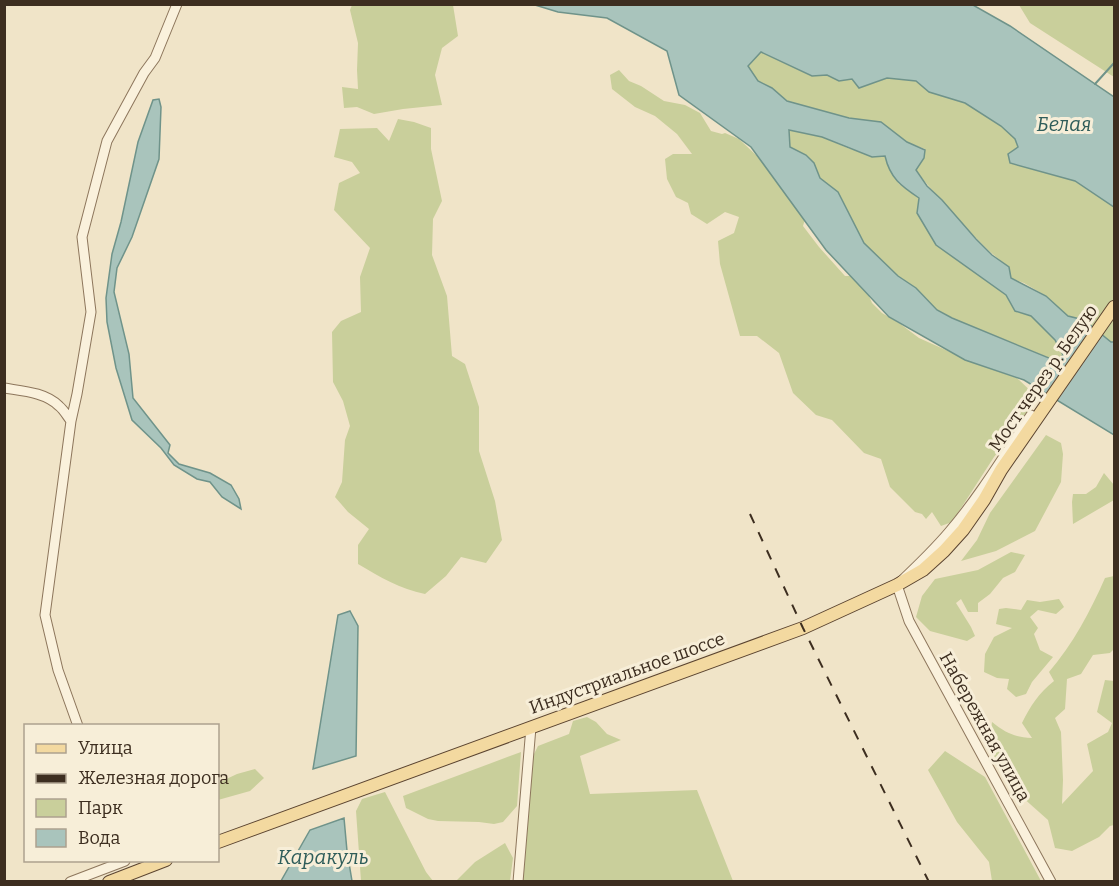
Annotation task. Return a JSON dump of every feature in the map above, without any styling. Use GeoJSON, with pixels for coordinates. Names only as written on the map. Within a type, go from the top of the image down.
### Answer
{"type":"FeatureCollection","features":[{"type":"Feature","properties":{"kind":"main road","name":"Мост через р. Белую"},"geometry":{"type":"LineString","coordinates":[[1001,470],[1114,307]]}},
{"type":"Feature","properties":{"kind":"main road","name":"Индустриальное шоссе"},"geometry":{"type":"LineString","coordinates":[[219,842],[803,628],[897,585],[923,570],[963,530],[1001,470]]}},
{"type":"Feature","properties":{"kind":"main road"},"geometry":{"type":"LineString","coordinates":[[109,882],[127,865],[156,862]]}},
{"type":"Feature","properties":{"kind":"street"},"geometry":{"type":"LineString","coordinates":[[77,724],[58,670],[45,615],[70,421],[91,312],[82,237],[107,141],[144,73],[155,58],[177,4]]}},
{"type":"Feature","properties":{"kind":"street"},"geometry":{"type":"LineString","coordinates":[[4,387],[50,399],[59,406],[70,421]]}},
{"type":"Feature","properties":{"kind":"street"},"geometry":{"type":"LineString","coordinates":[[897,585],[928,556],[950,531],[976,498],[1031,415]]}},
{"type":"Feature","properties":{"kind":"street","name":"Набережная улица"},"geometry":{"type":"LineString","coordinates":[[897,585],[909,621],[1051,882]]}},
{"type":"Feature","properties":{"kind":"street"},"geometry":{"type":"LineString","coordinates":[[518,882],[531,727]]}},
{"type":"Feature","properties":{"kind":"street"},"geometry":{"type":"LineString","coordinates":[[70,882],[127,865]]}},
{"type":"Feature","properties":{"kind":"green space"},"geometry":{"type":"Polygon","coordinates":[[[352,5],[453,5],[458,36],[442,48],[435,75],[442,105],[374,114],[357,107],[344,108],[342,87],[358,89],[358,43],[350,10],[352,5]]]}},
{"type":"Feature","properties":{"kind":"green space"},"geometry":{"type":"Polygon","coordinates":[[[1019,5],[1114,5],[1114,77],[1030,23],[1019,5]]]}},
{"type":"Feature","properties":{"kind":"green space"},"geometry":{"type":"Polygon","coordinates":[[[761,52],[812,76],[827,75],[839,81],[852,79],[859,88],[887,78],[916,81],[929,92],[965,103],[1001,126],[1015,139],[1018,148],[1008,154],[1010,163],[1075,181],[1114,207],[1114,342],[1084,320],[1068,317],[1046,296],[1010,278],[1009,267],[976,238],[916,170],[924,158],[925,149],[907,142],[881,122],[849,118],[787,101],[772,88],[758,81],[747,66],[761,52]]]}},
{"type":"Feature","properties":{"kind":"green space"},"geometry":{"type":"Polygon","coordinates":[[[619,70],[629,81],[664,101],[685,105],[700,113],[711,131],[725,133],[739,139],[757,156],[776,164],[808,209],[803,226],[845,276],[856,276],[864,284],[872,303],[882,313],[919,338],[977,364],[1017,378],[1038,398],[994,457],[952,522],[941,526],[932,512],[926,519],[922,514],[915,512],[890,487],[881,459],[864,453],[832,420],[816,415],[793,393],[779,353],[757,336],[740,336],[720,264],[718,241],[734,233],[739,217],[725,212],[707,224],[691,214],[688,203],[676,197],[667,179],[665,159],[673,154],[692,154],[677,134],[655,116],[635,107],[612,89],[610,75],[619,70]]]}},
{"type":"Feature","properties":{"kind":"green space"},"geometry":{"type":"Polygon","coordinates":[[[398,119],[431,128],[431,149],[442,201],[433,219],[432,255],[447,296],[452,356],[465,364],[479,407],[479,451],[495,501],[502,540],[486,563],[461,557],[446,576],[425,594],[399,586],[358,564],[358,545],[369,529],[348,512],[335,497],[342,482],[345,440],[350,426],[343,401],[333,382],[332,332],[341,321],[361,312],[360,277],[370,248],[334,210],[339,183],[360,173],[352,162],[334,157],[340,129],[377,128],[389,141],[398,119]]]}},
{"type":"Feature","properties":{"kind":"green space"},"geometry":{"type":"Polygon","coordinates":[[[789,130],[822,137],[850,149],[885,156],[899,184],[919,198],[917,213],[936,245],[1006,295],[1015,311],[1031,316],[1055,340],[1063,355],[1057,361],[937,310],[916,288],[898,276],[864,243],[838,192],[820,178],[814,163],[806,155],[790,147],[789,130]]]}},
{"type":"Feature","properties":{"kind":"green space"},"geometry":{"type":"Polygon","coordinates":[[[1046,435],[1061,443],[1063,454],[1061,482],[1035,531],[996,551],[961,561],[977,540],[990,513],[1046,435]]]}},
{"type":"Feature","properties":{"kind":"green space"},"geometry":{"type":"Polygon","coordinates":[[[1104,473],[1114,485],[1114,500],[1073,524],[1073,494],[1086,494],[1096,487],[1104,473]]]}},
{"type":"Feature","properties":{"kind":"green space"},"geometry":{"type":"Polygon","coordinates":[[[1011,552],[1025,555],[1015,572],[1003,578],[990,594],[978,603],[978,612],[968,612],[961,599],[956,603],[975,636],[967,641],[930,631],[916,617],[922,596],[935,579],[978,570],[1011,552]]]}},
{"type":"Feature","properties":{"kind":"green space"},"geometry":{"type":"Polygon","coordinates":[[[1114,576],[1114,649],[1110,653],[1093,655],[1081,674],[1067,679],[1065,709],[1055,718],[1061,732],[1062,804],[1093,771],[1087,744],[1108,732],[1112,723],[1097,712],[1105,680],[1114,681],[1114,825],[1099,837],[1072,851],[1055,848],[1048,820],[1021,796],[992,760],[990,741],[992,722],[1011,734],[1032,738],[1022,723],[1035,700],[1054,681],[1049,672],[1080,627],[1105,578],[1114,576]]]}},
{"type":"Feature","properties":{"kind":"green space"},"geometry":{"type":"Polygon","coordinates":[[[1059,599],[1064,607],[1056,614],[1038,610],[1030,617],[1038,628],[1034,634],[1040,650],[1053,657],[1032,682],[1026,694],[1016,697],[1007,689],[1009,679],[997,678],[984,672],[985,654],[994,637],[1012,628],[996,624],[999,609],[1021,610],[1027,600],[1040,602],[1059,599]]]}},
{"type":"Feature","properties":{"kind":"green space"},"geometry":{"type":"Polygon","coordinates":[[[587,717],[596,722],[607,734],[621,740],[580,756],[590,794],[697,790],[733,881],[520,882],[533,756],[538,746],[569,734],[573,721],[587,717]]]}},
{"type":"Feature","properties":{"kind":"green space"},"geometry":{"type":"Polygon","coordinates":[[[945,751],[985,777],[1041,881],[992,881],[989,862],[957,822],[928,770],[945,751]]]}},
{"type":"Feature","properties":{"kind":"green space"},"geometry":{"type":"Polygon","coordinates":[[[521,752],[517,806],[503,822],[494,824],[438,821],[428,819],[406,808],[403,796],[521,752]]]}},
{"type":"Feature","properties":{"kind":"green space"},"geometry":{"type":"Polygon","coordinates":[[[255,769],[264,778],[250,791],[219,800],[219,783],[255,769]]]}},
{"type":"Feature","properties":{"kind":"green space"},"geometry":{"type":"Polygon","coordinates":[[[385,792],[426,872],[433,881],[361,881],[356,811],[362,799],[385,792]]]}},
{"type":"Feature","properties":{"kind":"green space"},"geometry":{"type":"Polygon","coordinates":[[[505,843],[513,858],[510,881],[456,881],[475,862],[505,843]]]}},
{"type":"Feature","properties":{"kind":"water","name":"Белая"},"geometry":{"type":"Polygon","coordinates":[[[535,5],[973,5],[1010,26],[1114,97],[1114,207],[1075,181],[1010,163],[1008,154],[1018,147],[1015,139],[1001,126],[965,103],[929,92],[916,81],[887,78],[859,88],[852,79],[839,81],[827,75],[812,76],[761,52],[748,66],[758,81],[772,88],[787,101],[849,118],[881,122],[907,142],[925,150],[924,158],[916,170],[927,186],[976,239],[992,255],[1009,267],[1011,278],[1046,296],[1068,316],[1084,320],[1114,342],[1114,435],[1024,380],[965,360],[889,317],[826,250],[751,147],[679,95],[667,51],[607,18],[558,12],[535,5]],[[789,130],[790,147],[806,155],[814,163],[820,178],[838,192],[864,243],[898,276],[916,288],[937,310],[952,318],[1056,361],[1063,355],[1055,340],[1031,316],[1015,311],[1006,295],[936,245],[917,213],[919,198],[897,181],[885,156],[872,157],[822,137],[789,130]]]}},
{"type":"Feature","properties":{"kind":"water"},"geometry":{"type":"Polygon","coordinates":[[[159,99],[161,107],[159,159],[132,237],[117,268],[114,292],[129,354],[133,398],[170,445],[168,453],[179,464],[210,473],[231,485],[239,499],[241,509],[222,497],[210,482],[197,479],[174,465],[161,448],[132,420],[116,368],[107,322],[106,298],[112,254],[138,142],[153,100],[159,99]]]}},
{"type":"Feature","properties":{"kind":"water"},"geometry":{"type":"Polygon","coordinates":[[[350,611],[358,626],[356,756],[313,769],[338,615],[350,611]]]}},
{"type":"Feature","properties":{"kind":"water","name":"Каракуль"},"geometry":{"type":"Polygon","coordinates":[[[344,818],[352,881],[281,881],[310,830],[344,818]]]}},
{"type":"Feature","properties":{"kind":"waterway"},"geometry":{"type":"LineString","coordinates":[[1095,84],[1114,63]]}},
{"type":"Feature","properties":{"kind":"railway"},"geometry":{"type":"LineString","coordinates":[[750,514],[803,628],[929,882]]}}]}
